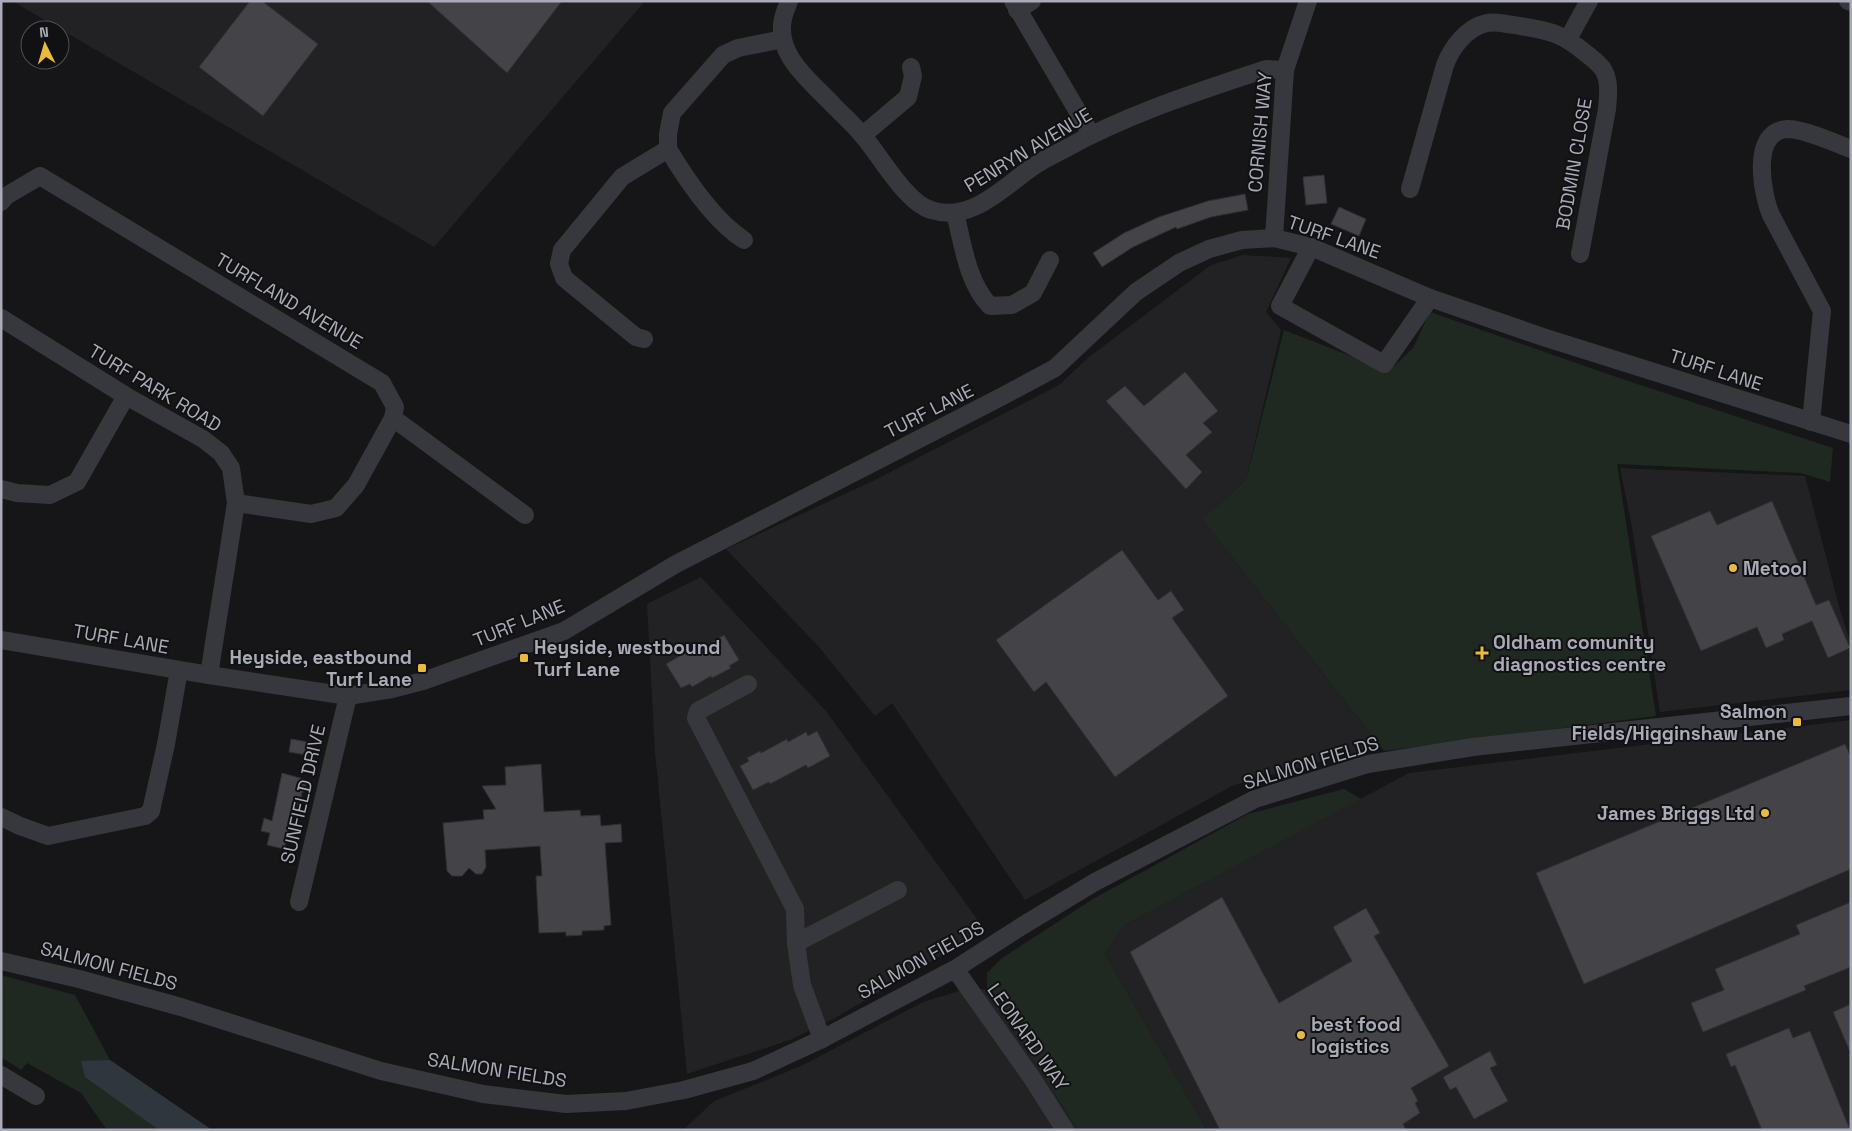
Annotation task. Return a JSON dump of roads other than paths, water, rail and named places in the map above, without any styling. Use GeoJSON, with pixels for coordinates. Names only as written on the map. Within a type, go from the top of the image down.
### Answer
{"type":"FeatureCollection","features":[{"type":"Feature","properties":{"kind":"street","name":"PENRYN AVENUE"},"geometry":{"type":"LineString","coordinates":[[789,1],[783,18],[783,39],[790,60],[863,135],[909,196],[920,205],[931,210],[954,213],[973,209],[1035,166],[1091,134],[1155,106],[1266,69],[1285,70]]}},
{"type":"Feature","properties":{"kind":"street","name":"CORNISH WAY"},"geometry":{"type":"LineString","coordinates":[[1274,238],[1285,70],[1308,1]]}},
{"type":"Feature","properties":{"kind":"street"},"geometry":{"type":"LineString","coordinates":[[1568,39],[1589,1]]}},
{"type":"Feature","properties":{"kind":"street"},"geometry":{"type":"LineString","coordinates":[[1021,4],[1091,134]]}},
{"type":"Feature","properties":{"kind":"street","name":"BODMIN CLOSE"},"geometry":{"type":"LineString","coordinates":[[1410,189],[1445,65],[1454,46],[1464,36],[1480,25],[1494,22],[1547,31],[1568,39],[1604,71],[1609,92],[1608,109],[1580,254]]}},
{"type":"Feature","properties":{"kind":"street"},"geometry":{"type":"LineString","coordinates":[[744,240],[728,230],[681,170],[668,149],[668,134],[672,113],[723,55],[738,48],[783,39]]}},
{"type":"Feature","properties":{"kind":"street"},"geometry":{"type":"LineString","coordinates":[[863,135],[908,97],[913,76],[911,67]]}},
{"type":"Feature","properties":{"kind":"street"},"geometry":{"type":"LineString","coordinates":[[1811,422],[1822,311],[1771,216],[1762,181],[1764,148],[1771,135],[1787,129],[1797,130],[1851,149]]}},
{"type":"Feature","properties":{"kind":"street"},"geometry":{"type":"LineString","coordinates":[[644,339],[636,337],[564,278],[559,264],[559,256],[622,177],[668,149]]}},
{"type":"Feature","properties":{"kind":"street","name":"TURFLAND AVENUE"},"geometry":{"type":"LineString","coordinates":[[1,202],[6,196],[40,176],[382,383],[395,407],[393,418]]}},
{"type":"Feature","properties":{"kind":"street"},"geometry":{"type":"LineString","coordinates":[[954,213],[969,269],[981,297],[990,306],[1012,305],[1033,293],[1050,260]]}},
{"type":"Feature","properties":{"kind":"street","name":"TURF LANE"},"geometry":{"type":"LineString","coordinates":[[1,640],[348,696],[392,689],[423,681],[564,631],[676,564],[966,416],[1055,368],[1136,292],[1179,263],[1209,249],[1242,240],[1274,238],[1310,247],[1430,298],[1542,337],[1851,434]]}},
{"type":"Feature","properties":{"kind":"street"},"geometry":{"type":"LineString","coordinates":[[1310,247],[1280,306],[1384,364],[1430,298]]}},
{"type":"Feature","properties":{"kind":"street","name":"TURF PARK ROAD"},"geometry":{"type":"LineString","coordinates":[[1,318],[126,396],[203,439],[221,453],[231,468],[236,503],[209,675]]}},
{"type":"Feature","properties":{"kind":"street"},"geometry":{"type":"LineString","coordinates":[[1,489],[17,493],[50,495],[77,482],[126,396]]}},
{"type":"Feature","properties":{"kind":"street"},"geometry":{"type":"LineString","coordinates":[[236,503],[310,514],[336,508],[356,485],[393,418],[525,515]]}},
{"type":"Feature","properties":{"kind":"street"},"geometry":{"type":"LineString","coordinates":[[1,817],[48,836],[145,816],[151,810],[166,744],[179,670]]}},
{"type":"Feature","properties":{"kind":"street"},"geometry":{"type":"LineString","coordinates":[[748,684],[698,711],[696,718],[795,909],[796,943],[802,985],[822,1039]]}},
{"type":"Feature","properties":{"kind":"street","name":"SUNFIELD DRIVE"},"geometry":{"type":"LineString","coordinates":[[299,902],[348,696]]}},
{"type":"Feature","properties":{"kind":"street","name":"SALMON FIELDS"},"geometry":{"type":"LineString","coordinates":[[1,961],[79,979],[181,1007],[381,1071],[483,1094],[566,1104],[626,1101],[684,1090],[753,1071],[822,1039],[955,969],[1095,882],[1255,799],[1368,764],[1473,747],[1851,706]]}},
{"type":"Feature","properties":{"kind":"street"},"geometry":{"type":"LineString","coordinates":[[796,943],[898,890]]}},
{"type":"Feature","properties":{"kind":"street","name":"LEONARD WAY"},"geometry":{"type":"LineString","coordinates":[[955,969],[1032,1078],[1065,1130]]}},
{"type":"Feature","properties":{"kind":"street"},"geometry":{"type":"LineString","coordinates":[[1,1075],[36,1096]]}},
{"type":"Feature","properties":{"kind":"place","name":"Metool"},"geometry":{"type":"Point","coordinates":[1733,568]}},
{"type":"Feature","properties":{"kind":"place","name":"Oldham comunity diagnostics centre"},"geometry":{"type":"Point","coordinates":[1482,653]}},
{"type":"Feature","properties":{"kind":"place","name":"Heyside, westbound Turf Lane"},"geometry":{"type":"Point","coordinates":[524,658]}},
{"type":"Feature","properties":{"kind":"place","name":"Heyside, eastbound Turf Lane"},"geometry":{"type":"Point","coordinates":[422,668]}},
{"type":"Feature","properties":{"kind":"place","name":"Salmon Fields/Higginshaw Lane"},"geometry":{"type":"Point","coordinates":[1797,722]}},
{"type":"Feature","properties":{"kind":"place","name":"James Briggs Ltd"},"geometry":{"type":"Point","coordinates":[1765,813]}},
{"type":"Feature","properties":{"kind":"place","name":"best food logistics"},"geometry":{"type":"Point","coordinates":[1301,1035]}}]}
